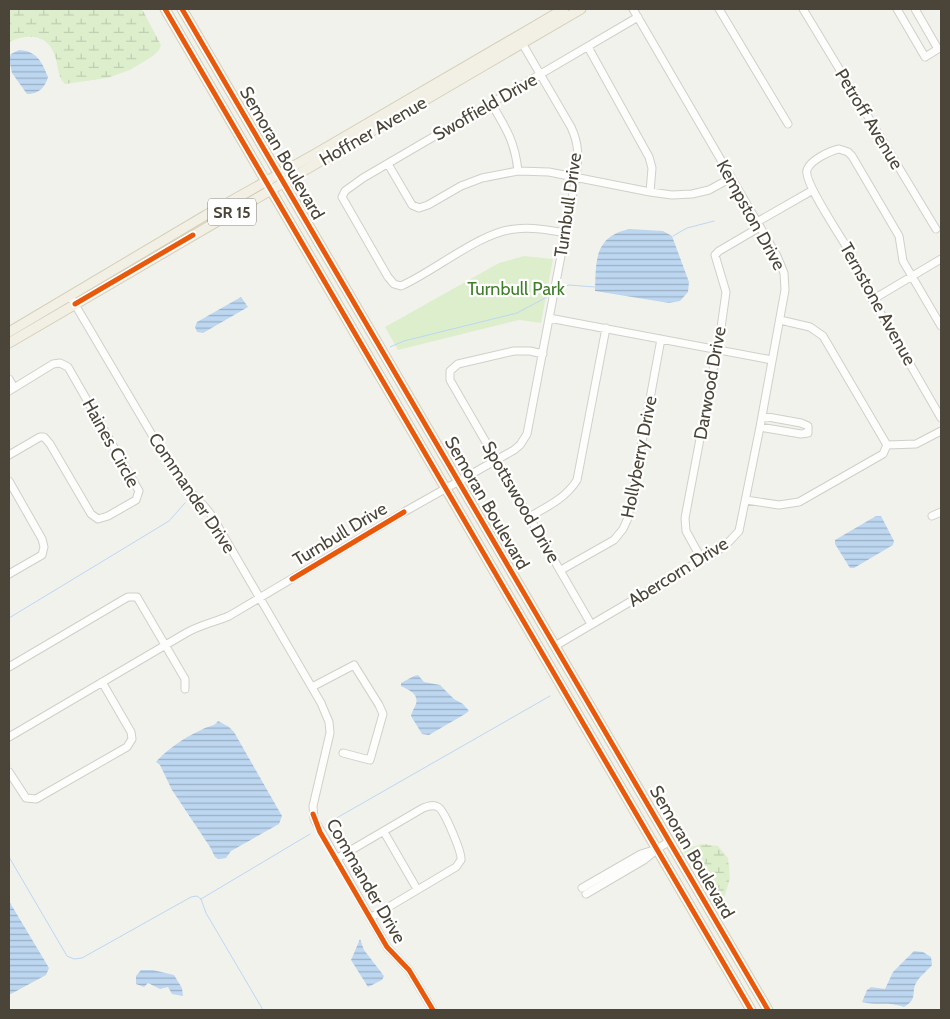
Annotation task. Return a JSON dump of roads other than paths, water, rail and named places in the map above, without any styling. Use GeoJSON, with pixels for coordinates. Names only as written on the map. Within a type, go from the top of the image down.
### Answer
{"type":"FeatureCollection","features":[{"type":"Feature","properties":{"kind":"main road","name":"Semoran Boulevard"},"geometry":{"type":"LineString","coordinates":[[165,9],[751,1010]]}},
{"type":"Feature","properties":{"kind":"main road","name":"Semoran Boulevard"},"geometry":{"type":"LineString","coordinates":[[182,9],[768,1010]]}},
{"type":"Feature","properties":{"kind":"main road","name":"Hoffner Avenue"},"geometry":{"type":"LineString","coordinates":[[9,343],[73,300],[265,181],[564,9]]}},
{"type":"Feature","properties":{"kind":"main road","name":"Hoffner Avenue"},"geometry":{"type":"LineString","coordinates":[[9,332],[73,300],[271,190],[581,9]]}},
{"type":"Feature","properties":{"kind":"main road"},"geometry":{"type":"LineString","coordinates":[[476,70],[479,64],[524,39],[527,30]]}},
{"type":"Feature","properties":{"kind":"main road"},"geometry":{"type":"LineString","coordinates":[[186,46],[196,55],[205,59],[211,58]]}},
{"type":"Feature","properties":{"kind":"main road"},"geometry":{"type":"LineString","coordinates":[[357,338],[372,343],[383,353]]}},
{"type":"Feature","properties":{"kind":"main road"},"geometry":{"type":"LineString","coordinates":[[527,627],[555,646]]}},
{"type":"Feature","properties":{"kind":"main road"},"geometry":{"type":"LineString","coordinates":[[544,655],[560,660],[571,673]]}},
{"type":"Feature","properties":{"kind":"street","name":"Kempston Drive"},"geometry":{"type":"LineString","coordinates":[[633,9],[784,273],[785,290],[780,320],[746,500]]}},
{"type":"Feature","properties":{"kind":"street"},"geometry":{"type":"LineString","coordinates":[[719,9],[788,124]]}},
{"type":"Feature","properties":{"kind":"street","name":"Petroff Avenue"},"geometry":{"type":"LineString","coordinates":[[803,9],[936,229]]}},
{"type":"Feature","properties":{"kind":"street"},"geometry":{"type":"LineString","coordinates":[[897,9],[925,57],[938,49],[915,9]]}},
{"type":"Feature","properties":{"kind":"street","name":"Swoffield Drive"},"geometry":{"type":"LineString","coordinates":[[566,233],[515,228],[494,234],[401,286],[394,284],[388,277],[342,197],[344,191],[350,186],[638,17]]}},
{"type":"Feature","properties":{"kind":"street","name":"Turnbull Drive"},"geometry":{"type":"LineString","coordinates":[[9,737],[199,626],[230,616],[520,445],[527,434],[543,354],[576,178],[578,152],[576,139],[522,43]]}},
{"type":"Feature","properties":{"kind":"street"},"geometry":{"type":"LineString","coordinates":[[588,47],[649,157],[652,168],[650,192]]}},
{"type":"Feature","properties":{"kind":"street"},"geometry":{"type":"LineString","coordinates":[[491,103],[512,140],[518,171]]}},
{"type":"Feature","properties":{"kind":"street","name":"Ternstone Avenue"},"geometry":{"type":"LineString","coordinates":[[912,277],[903,261],[899,236],[852,156],[843,149],[835,150],[810,164],[807,169],[807,177],[813,190],[857,264],[862,281],[872,300],[941,418]]}},
{"type":"Feature","properties":{"kind":"street"},"geometry":{"type":"LineString","coordinates":[[388,164],[412,205],[419,208],[468,183],[482,178],[518,171],[549,172],[672,195],[692,194],[709,190],[731,178]]}},
{"type":"Feature","properties":{"kind":"street","name":"Darwood Drive"},"geometry":{"type":"LineString","coordinates":[[702,560],[686,531],[685,518],[726,292],[715,255],[813,190]]}},
{"type":"Feature","properties":{"kind":"street"},"geometry":{"type":"LineString","coordinates":[[872,300],[941,259]]}},
{"type":"Feature","properties":{"kind":"street"},"geometry":{"type":"LineString","coordinates":[[912,277],[941,326]]}},
{"type":"Feature","properties":{"kind":"street","name":"Commander Drive"},"geometry":{"type":"LineString","coordinates":[[73,300],[172,469],[212,516],[326,712],[330,733],[314,799],[313,814],[316,825],[387,947],[409,970],[433,1010]]}},
{"type":"Feature","properties":{"kind":"street"},"geometry":{"type":"LineString","coordinates":[[549,318],[772,360]]}},
{"type":"Feature","properties":{"kind":"street"},"geometry":{"type":"LineString","coordinates":[[780,320],[810,327],[824,336],[887,445]]}},
{"type":"Feature","properties":{"kind":"street"},"geometry":{"type":"LineString","coordinates":[[529,517],[560,499],[571,490],[577,480],[606,328]]}},
{"type":"Feature","properties":{"kind":"street","name":"Hollyberry Drive"},"geometry":{"type":"LineString","coordinates":[[561,570],[614,540],[624,529],[628,518],[662,339]]}},
{"type":"Feature","properties":{"kind":"street","name":"Spottswood Drive"},"geometry":{"type":"LineString","coordinates":[[543,354],[530,351],[514,351],[458,364],[450,372],[450,380],[591,624]]}},
{"type":"Feature","properties":{"kind":"street","name":"Haines Circle"},"geometry":{"type":"LineString","coordinates":[[9,455],[40,437],[44,437],[91,514],[98,519],[108,516],[136,500],[139,491],[68,367],[60,363],[53,364],[11,389]]}},
{"type":"Feature","properties":{"kind":"street"},"geometry":{"type":"LineString","coordinates":[[9,379],[11,389]]}},
{"type":"Feature","properties":{"kind":"street"},"geometry":{"type":"LineString","coordinates":[[760,427],[801,434],[808,433],[808,426],[801,423],[762,416]]}},
{"type":"Feature","properties":{"kind":"street"},"geometry":{"type":"LineString","coordinates":[[887,445],[916,444],[941,431]]}},
{"type":"Feature","properties":{"kind":"street"},"geometry":{"type":"LineString","coordinates":[[746,500],[779,505],[799,502],[876,459],[883,454],[887,445]]}},
{"type":"Feature","properties":{"kind":"street"},"geometry":{"type":"LineString","coordinates":[[9,482],[42,539],[44,547],[42,555],[9,574]]}},
{"type":"Feature","properties":{"kind":"street","name":"Abercorn Drive"},"geometry":{"type":"LineString","coordinates":[[555,646],[726,546],[739,531],[746,500]]}},
{"type":"Feature","properties":{"kind":"street"},"geometry":{"type":"LineString","coordinates":[[932,516],[941,512]]}},
{"type":"Feature","properties":{"kind":"street"},"geometry":{"type":"LineString","coordinates":[[9,667],[128,597],[137,597],[185,680],[185,689]]}},
{"type":"Feature","properties":{"kind":"street"},"geometry":{"type":"LineString","coordinates":[[312,687],[354,665],[379,705],[383,714],[370,760],[343,752]]}},
{"type":"Feature","properties":{"kind":"street"},"geometry":{"type":"LineString","coordinates":[[9,772],[26,798],[36,799],[127,747],[132,739],[131,732],[102,682]]}},
{"type":"Feature","properties":{"kind":"street"},"geometry":{"type":"LineString","coordinates":[[336,859],[423,808],[437,806],[441,809],[452,829],[461,861],[456,867],[370,918]]}},
{"type":"Feature","properties":{"kind":"street"},"geometry":{"type":"LineString","coordinates":[[384,832],[417,889]]}},
{"type":"Feature","properties":{"kind":"street"},"geometry":{"type":"LineString","coordinates":[[584,891],[641,854],[670,842]]}},
{"type":"Feature","properties":{"kind":"water"},"geometry":{"type":"Polygon","coordinates":[[[19,50],[35,55],[48,77],[38,92],[27,94],[12,73],[9,59],[11,54],[19,50]]]}},
{"type":"Feature","properties":{"kind":"water"},"geometry":{"type":"Polygon","coordinates":[[[629,229],[663,231],[672,236],[689,282],[688,292],[680,301],[669,303],[595,291],[597,260],[603,244],[609,238],[629,229]]]}},
{"type":"Feature","properties":{"kind":"water"},"geometry":{"type":"Polygon","coordinates":[[[241,297],[248,307],[203,333],[197,332],[195,327],[197,322],[241,297]]]}},
{"type":"Feature","properties":{"kind":"water"},"geometry":{"type":"Polygon","coordinates":[[[876,516],[881,516],[894,541],[893,545],[854,568],[850,568],[835,544],[835,540],[876,516]]]}},
{"type":"Feature","properties":{"kind":"water"},"geometry":{"type":"Polygon","coordinates":[[[418,675],[424,682],[440,685],[469,711],[429,735],[422,734],[411,716],[416,704],[416,697],[412,692],[401,686],[401,683],[418,675]]]}},
{"type":"Feature","properties":{"kind":"water"},"geometry":{"type":"Polygon","coordinates":[[[218,721],[234,732],[282,816],[279,824],[231,851],[226,858],[218,859],[172,790],[160,765],[156,762],[182,740],[218,721]]]}},
{"type":"Feature","properties":{"kind":"water"},"geometry":{"type":"Polygon","coordinates":[[[9,901],[49,968],[46,975],[9,995],[9,901]]]}},
{"type":"Feature","properties":{"kind":"water"},"geometry":{"type":"Polygon","coordinates":[[[360,939],[364,950],[384,976],[382,980],[368,987],[351,960],[360,939]]]}},
{"type":"Feature","properties":{"kind":"water"},"geometry":{"type":"Polygon","coordinates":[[[914,951],[923,952],[931,957],[932,965],[919,978],[916,983],[913,999],[908,1004],[904,1007],[893,1004],[862,1002],[867,990],[871,987],[885,989],[893,972],[914,951]]]}},
{"type":"Feature","properties":{"kind":"water"},"geometry":{"type":"Polygon","coordinates":[[[141,970],[153,970],[174,975],[182,988],[183,996],[172,994],[168,987],[160,989],[148,983],[144,987],[136,984],[136,976],[141,970]]]}},
{"type":"Feature","properties":{"kind":"waterway"},"geometry":{"type":"LineString","coordinates":[[673,236],[687,228],[714,221]]}},
{"type":"Feature","properties":{"kind":"waterway"},"geometry":{"type":"LineString","coordinates":[[561,287],[569,285],[595,287]]}},
{"type":"Feature","properties":{"kind":"waterway"},"geometry":{"type":"LineString","coordinates":[[390,347],[404,341],[517,313],[547,297]]}},
{"type":"Feature","properties":{"kind":"waterway"},"geometry":{"type":"LineString","coordinates":[[9,618],[169,521],[185,503]]}},
{"type":"Feature","properties":{"kind":"waterway"},"geometry":{"type":"LineString","coordinates":[[326,824],[550,696]]}},
{"type":"Feature","properties":{"kind":"waterway"},"geometry":{"type":"LineString","coordinates":[[201,899],[310,834]]}},
{"type":"Feature","properties":{"kind":"waterway"},"geometry":{"type":"LineString","coordinates":[[9,857],[67,956],[74,959],[82,958],[191,897],[197,896],[201,899],[206,913],[263,1010]]}},
{"type":"Feature","properties":{"kind":"park label","name":"Turnbull Park"},"geometry":{"type":"Point","coordinates":[516,289]}}]}
